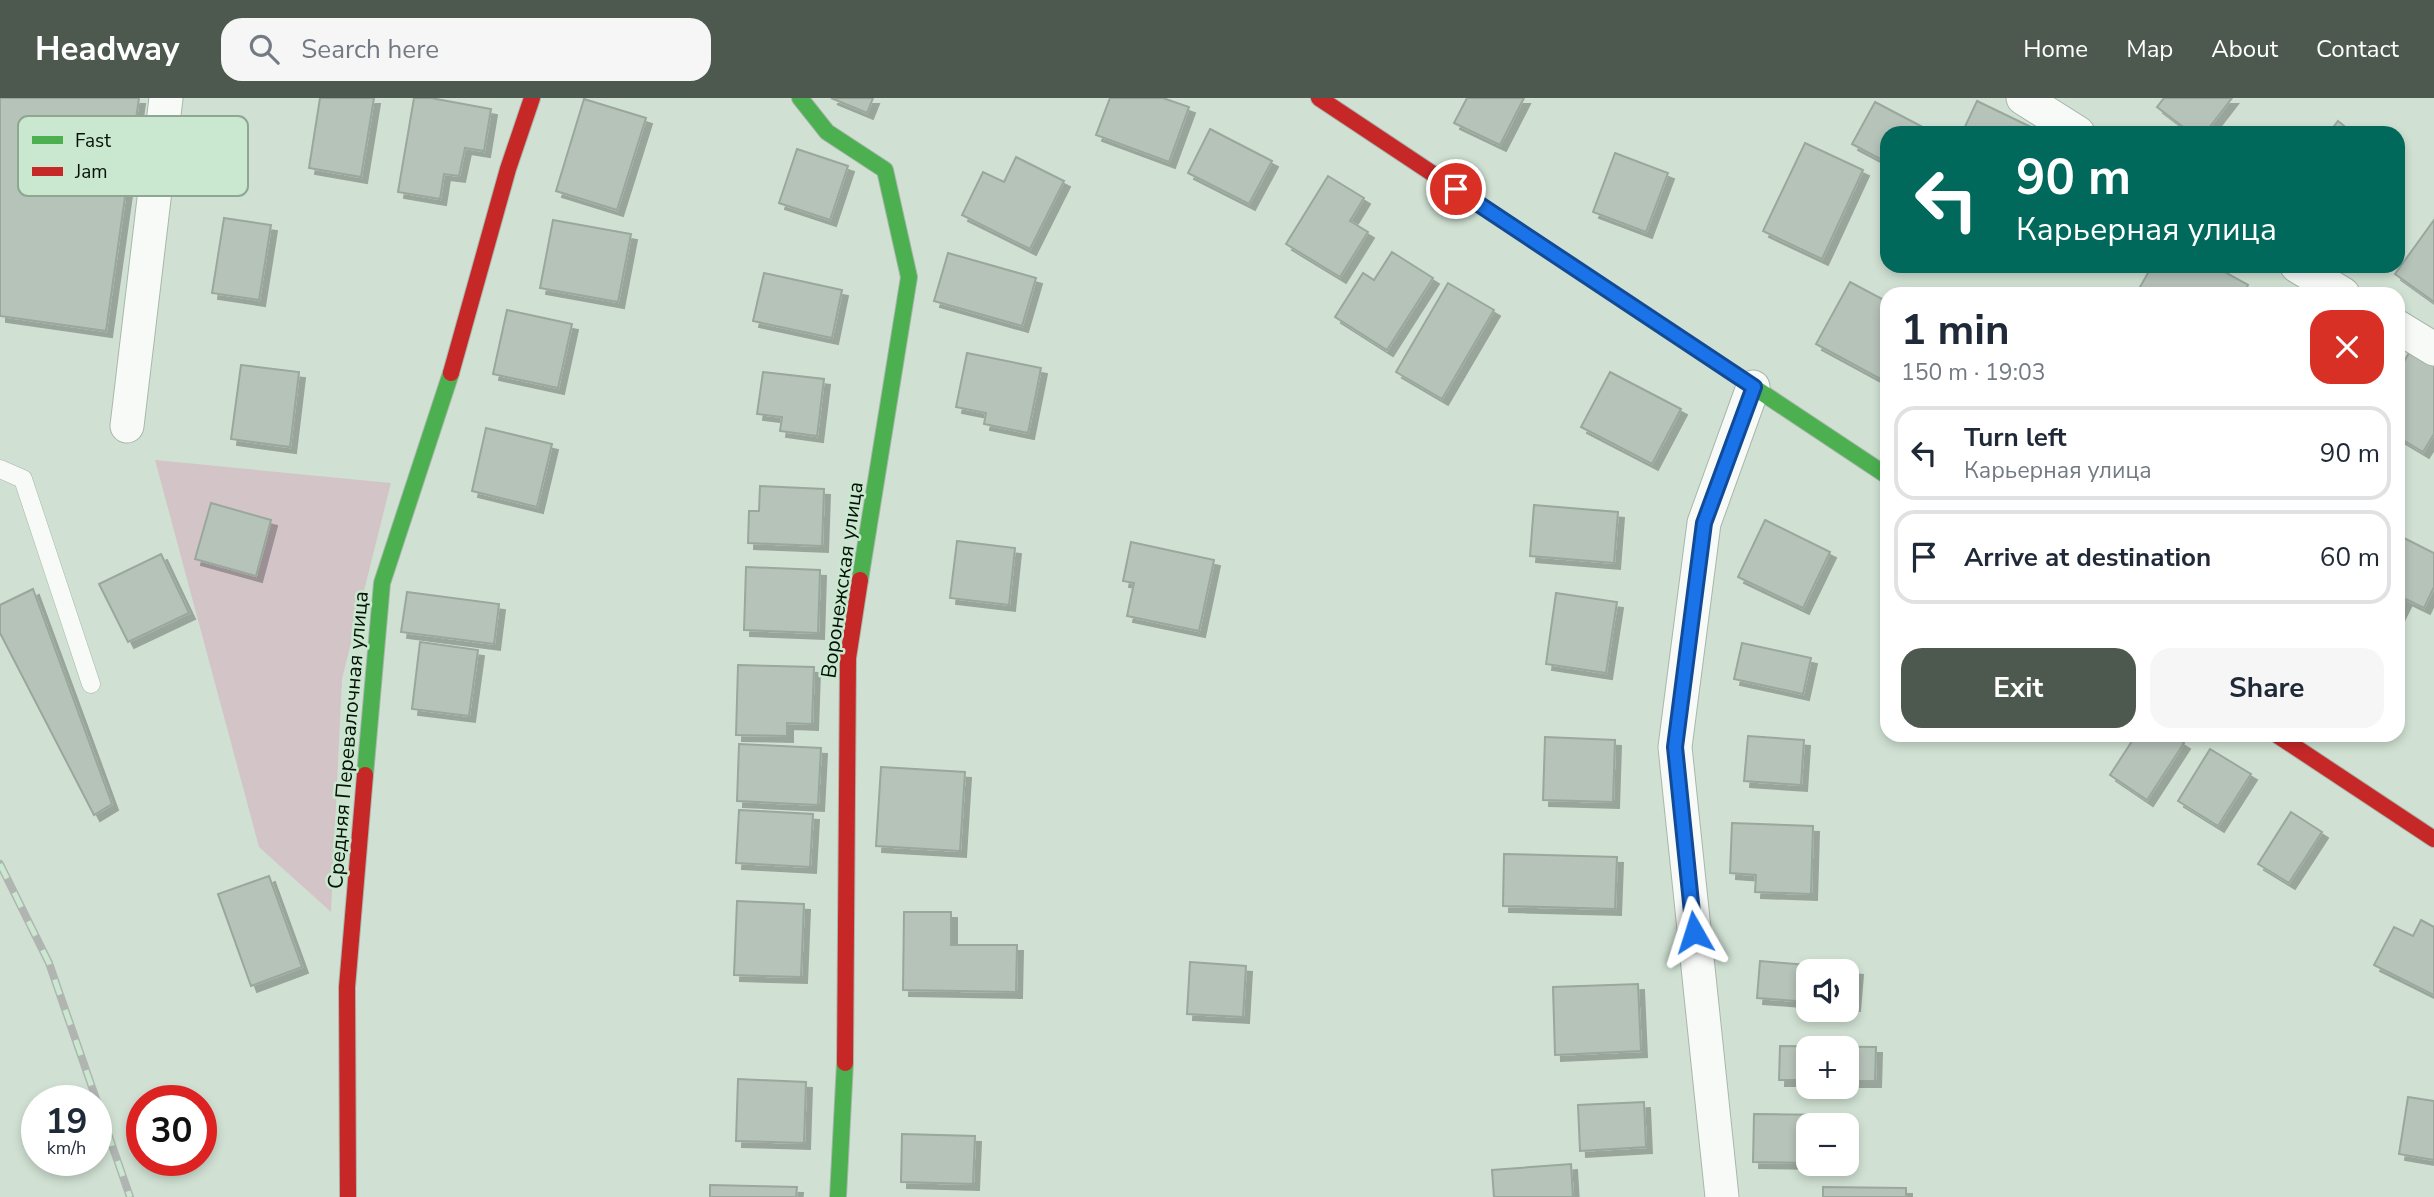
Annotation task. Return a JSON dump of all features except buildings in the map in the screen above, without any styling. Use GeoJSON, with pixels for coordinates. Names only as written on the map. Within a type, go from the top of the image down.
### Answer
{"type":"FeatureCollection","features":[{"type":"Feature","properties":{"kind":"street"},"geometry":{"type":"LineString","coordinates":[[164,116],[166,98]]}},
{"type":"Feature","properties":{"kind":"street","name":"Средняя Перевалочная улица"},"geometry":{"type":"LineString","coordinates":[[348,1197],[347,987],[382,583],[450,378],[508,169],[532,98]]}},
{"type":"Feature","properties":{"kind":"street","name":"Воронежская улица"},"geometry":{"type":"LineString","coordinates":[[800,98],[827,132],[884,170],[909,277],[848,658],[846,1039],[838,1197]]}},
{"type":"Feature","properties":{"kind":"street"},"geometry":{"type":"LineString","coordinates":[[1319,98],[1880,471]]}},
{"type":"Feature","properties":{"kind":"street"},"geometry":{"type":"LineString","coordinates":[[2023,98],[2067,126]]}},
{"type":"Feature","properties":{"kind":"street"},"geometry":{"type":"LineString","coordinates":[[127,426],[154,196]]}},
{"type":"Feature","properties":{"kind":"street"},"geometry":{"type":"LineString","coordinates":[[2308,273],[2332,287]]}},
{"type":"Feature","properties":{"kind":"street"},"geometry":{"type":"LineString","coordinates":[[2405,331],[2434,349]]}},
{"type":"Feature","properties":{"kind":"street"},"geometry":{"type":"LineString","coordinates":[[1721,1197],[1675,747],[1704,523],[1754,387]]}},
{"type":"Feature","properties":{"kind":"street"},"geometry":{"type":"LineString","coordinates":[[2288,742],[2434,839]]}},
{"type":"Feature","properties":{"kind":"lane"},"geometry":{"type":"LineString","coordinates":[[0,469],[23,479],[91,684]]}},
{"type":"Feature","properties":{"kind":"shaded area"},"geometry":{"type":"Polygon","coordinates":[[[155,460],[391,483],[342,679],[331,912],[259,847],[155,460]]]}},
{"type":"Feature","properties":{"kind":"railway"},"geometry":{"type":"LineString","coordinates":[[0,864],[49,963],[130,1197]]}},
{"type":"Feature","properties":{"kind":"traffic: fast"},"geometry":{"type":"LineString","coordinates":[[800,98],[827,132],[885,170],[909,277],[860,580]]}},
{"type":"Feature","properties":{"kind":"traffic: fast"},"geometry":{"type":"LineString","coordinates":[[1582,273],[1880,471]]}},
{"type":"Feature","properties":{"kind":"traffic: fast"},"geometry":{"type":"LineString","coordinates":[[365,775],[382,583],[451,373]]}},
{"type":"Feature","properties":{"kind":"traffic: fast"},"geometry":{"type":"LineString","coordinates":[[838,1197],[845,1063]]}},
{"type":"Feature","properties":{"kind":"traffic: jam"},"geometry":{"type":"LineString","coordinates":[[451,373],[508,169],[532,98]]}},
{"type":"Feature","properties":{"kind":"traffic: jam"},"geometry":{"type":"LineString","coordinates":[[1319,98],[1582,273]]}},
{"type":"Feature","properties":{"kind":"traffic: jam"},"geometry":{"type":"LineString","coordinates":[[845,1063],[848,658],[860,580]]}},
{"type":"Feature","properties":{"kind":"traffic: jam"},"geometry":{"type":"LineString","coordinates":[[2288,742],[2434,839]]}},
{"type":"Feature","properties":{"kind":"traffic: jam"},"geometry":{"type":"LineString","coordinates":[[348,1197],[347,987],[365,775]]}},
{"type":"Feature","properties":{"kind":"route"},"geometry":{"type":"LineString","coordinates":[[1456,189],[1754,387],[1704,523],[1675,747],[1694,932]]}}]}
